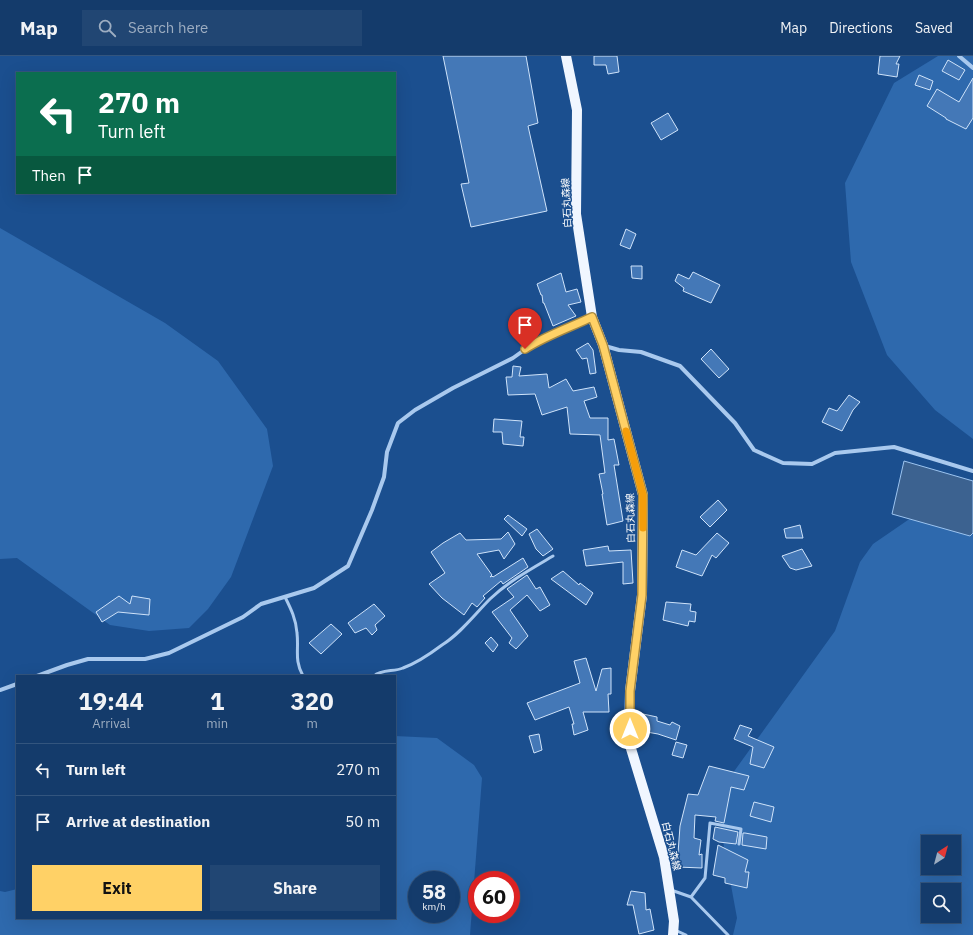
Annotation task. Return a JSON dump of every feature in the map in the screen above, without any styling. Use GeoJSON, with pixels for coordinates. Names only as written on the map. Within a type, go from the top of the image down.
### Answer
{"type":"FeatureCollection","features":[{"type":"Feature","properties":{"kind":"main road","name":"白石丸森線"},"geometry":{"type":"LineString","coordinates":[[566,56],[577,110],[576,214],[592,317],[603,345],[643,495],[642,595],[630,691],[629,742],[664,857],[674,921],[674,932]]}},
{"type":"Feature","properties":{"kind":"street"},"geometry":{"type":"LineString","coordinates":[[959,56],[973,68]]}},
{"type":"Feature","properties":{"kind":"street"},"geometry":{"type":"LineString","coordinates":[[40,675],[88,659],[145,659],[169,653],[243,617],[261,604],[314,588],[348,566],[384,478],[387,452],[398,423],[415,410],[453,388],[513,358],[538,340],[558,333],[592,317]]}},
{"type":"Feature","properties":{"kind":"street"},"geometry":{"type":"LineString","coordinates":[[603,345],[619,350],[640,352],[680,366],[735,423],[754,450],[783,463],[812,464],[835,453],[894,447],[973,470]]}},
{"type":"Feature","properties":{"kind":"street"},"geometry":{"type":"LineString","coordinates":[[0,690],[16,684]]}},
{"type":"Feature","properties":{"kind":"lane"},"geometry":{"type":"LineString","coordinates":[[375,675],[377,673],[402,669],[444,644],[468,623],[490,599],[507,584],[553,556]]}},
{"type":"Feature","properties":{"kind":"lane"},"geometry":{"type":"LineString","coordinates":[[285,597],[294,615],[297,634],[298,667],[302,675]]}},
{"type":"Feature","properties":{"kind":"lane"},"geometry":{"type":"LineString","coordinates":[[691,897],[705,878],[710,823],[741,829],[739,844]]}},
{"type":"Feature","properties":{"kind":"lane"},"geometry":{"type":"LineString","coordinates":[[669,890],[691,897],[728,935]]}},
{"type":"Feature","properties":{"kind":"lane"},"geometry":{"type":"LineString","coordinates":[[674,932],[686,935]]}},
{"type":"Feature","properties":{"kind":"shaded area"},"geometry":{"type":"Polygon","coordinates":[[[938,56],[973,56],[973,439],[935,410],[887,355],[851,262],[845,183],[894,83],[938,56]]]}},
{"type":"Feature","properties":{"kind":"shaded area"},"geometry":{"type":"Polygon","coordinates":[[[0,228],[165,323],[218,361],[267,429],[273,466],[231,577],[208,609],[189,628],[149,631],[110,625],[17,558],[0,559],[0,228]]]}},
{"type":"Feature","properties":{"kind":"shaded area"},"geometry":{"type":"Polygon","coordinates":[[[904,461],[973,481],[973,533],[970,536],[892,514],[904,461]]]}},
{"type":"Feature","properties":{"kind":"shaded area"},"geometry":{"type":"Polygon","coordinates":[[[943,496],[973,510],[973,935],[733,935],[737,918],[720,825],[730,777],[835,631],[860,562],[873,544],[943,496]]]}},
{"type":"Feature","properties":{"kind":"shaded area"},"geometry":{"type":"Polygon","coordinates":[[[396,736],[437,738],[474,765],[482,778],[475,871],[468,871],[468,923],[471,923],[470,935],[0,935],[0,891],[5,892],[16,889],[16,919],[396,919],[396,736]]]}},
{"type":"Feature","properties":{"kind":"building"},"geometry":{"type":"Polygon","coordinates":[[[443,56],[526,56],[538,123],[528,126],[547,211],[471,227],[461,184],[469,183],[443,56]]]}},
{"type":"Feature","properties":{"kind":"building"},"geometry":{"type":"Polygon","coordinates":[[[594,56],[617,56],[619,72],[608,74],[606,65],[594,65],[594,56]]]}},
{"type":"Feature","properties":{"kind":"building"},"geometry":{"type":"Polygon","coordinates":[[[880,56],[900,56],[896,64],[899,64],[897,77],[878,74],[880,56]]]}},
{"type":"Feature","properties":{"kind":"building"},"geometry":{"type":"Polygon","coordinates":[[[948,60],[965,70],[959,80],[942,71],[948,60]]]}},
{"type":"Feature","properties":{"kind":"building"},"geometry":{"type":"Polygon","coordinates":[[[919,75],[933,81],[930,90],[915,85],[919,75]]]}},
{"type":"Feature","properties":{"kind":"building"},"geometry":{"type":"Polygon","coordinates":[[[973,78],[973,118],[966,129],[946,119],[927,106],[937,89],[959,102],[973,78]]]}},
{"type":"Feature","properties":{"kind":"building"},"geometry":{"type":"Polygon","coordinates":[[[668,113],[678,130],[661,140],[651,123],[668,113]]]}},
{"type":"Feature","properties":{"kind":"building"},"geometry":{"type":"Polygon","coordinates":[[[626,229],[636,234],[630,249],[620,245],[626,229]]]}},
{"type":"Feature","properties":{"kind":"building"},"geometry":{"type":"Polygon","coordinates":[[[631,266],[642,266],[642,279],[632,278],[631,266]]]}},
{"type":"Feature","properties":{"kind":"building"},"geometry":{"type":"Polygon","coordinates":[[[693,272],[720,285],[711,303],[683,291],[684,288],[675,281],[678,274],[689,279],[693,272]]]}},
{"type":"Feature","properties":{"kind":"building"},"geometry":{"type":"Polygon","coordinates":[[[561,273],[566,292],[577,289],[581,302],[568,305],[576,316],[553,326],[537,284],[561,273]]]}},
{"type":"Feature","properties":{"kind":"building"},"geometry":{"type":"Polygon","coordinates":[[[588,343],[593,350],[596,373],[590,374],[587,358],[582,359],[576,350],[588,343]]]}},
{"type":"Feature","properties":{"kind":"building"},"geometry":{"type":"Polygon","coordinates":[[[711,349],[729,369],[719,378],[701,359],[711,349]]]}},
{"type":"Feature","properties":{"kind":"building"},"geometry":{"type":"Polygon","coordinates":[[[513,366],[521,367],[519,376],[547,374],[549,388],[566,379],[573,391],[594,387],[597,397],[584,401],[590,418],[608,418],[608,440],[614,439],[619,465],[614,465],[623,521],[607,525],[599,474],[605,473],[600,435],[570,434],[567,407],[542,415],[535,394],[508,395],[506,377],[512,377],[513,366]]]}},
{"type":"Feature","properties":{"kind":"building"},"geometry":{"type":"Polygon","coordinates":[[[849,395],[860,402],[853,410],[842,431],[822,422],[829,408],[837,411],[849,395]]]}},
{"type":"Feature","properties":{"kind":"building"},"geometry":{"type":"Polygon","coordinates":[[[494,419],[522,421],[520,437],[524,437],[523,446],[503,444],[502,432],[493,432],[494,419]]]}},
{"type":"Feature","properties":{"kind":"building"},"geometry":{"type":"Polygon","coordinates":[[[718,500],[727,510],[710,527],[700,517],[718,500]]]}},
{"type":"Feature","properties":{"kind":"building"},"geometry":{"type":"Polygon","coordinates":[[[508,515],[527,529],[522,536],[504,519],[508,515]]]}},
{"type":"Feature","properties":{"kind":"building"},"geometry":{"type":"Polygon","coordinates":[[[800,525],[803,538],[786,538],[784,529],[800,525]]]}},
{"type":"Feature","properties":{"kind":"building"},"geometry":{"type":"Polygon","coordinates":[[[537,529],[553,549],[543,556],[536,549],[529,534],[537,529]]]}},
{"type":"Feature","properties":{"kind":"building"},"geometry":{"type":"Polygon","coordinates":[[[508,532],[515,544],[504,559],[499,550],[477,554],[492,575],[490,577],[493,577],[523,558],[528,567],[503,584],[501,581],[483,596],[485,598],[477,607],[472,603],[464,615],[442,598],[429,584],[445,573],[431,552],[443,543],[460,533],[466,540],[501,539],[508,532]]]}},
{"type":"Feature","properties":{"kind":"building"},"geometry":{"type":"Polygon","coordinates":[[[717,533],[729,543],[716,558],[712,555],[702,576],[676,567],[682,550],[696,555],[717,533]]]}},
{"type":"Feature","properties":{"kind":"building"},"geometry":{"type":"Polygon","coordinates":[[[608,546],[609,551],[631,550],[633,583],[623,584],[623,562],[586,566],[583,550],[608,546]]]}},
{"type":"Feature","properties":{"kind":"building"},"geometry":{"type":"Polygon","coordinates":[[[802,549],[812,566],[796,570],[790,568],[782,556],[802,549]]]}},
{"type":"Feature","properties":{"kind":"building"},"geometry":{"type":"Polygon","coordinates":[[[563,571],[579,585],[580,583],[593,593],[586,605],[551,579],[563,571]]]}},
{"type":"Feature","properties":{"kind":"building"},"geometry":{"type":"Polygon","coordinates":[[[527,575],[536,589],[540,587],[550,605],[540,611],[527,595],[510,610],[528,636],[516,649],[509,643],[512,638],[492,612],[514,597],[507,589],[527,575]]]}},
{"type":"Feature","properties":{"kind":"building"},"geometry":{"type":"Polygon","coordinates":[[[119,596],[130,604],[132,596],[150,599],[149,615],[118,612],[102,622],[96,612],[119,596]]]}},
{"type":"Feature","properties":{"kind":"building"},"geometry":{"type":"Polygon","coordinates":[[[666,602],[691,604],[690,611],[696,612],[695,622],[689,621],[688,626],[663,620],[666,602]]]}},
{"type":"Feature","properties":{"kind":"building"},"geometry":{"type":"Polygon","coordinates":[[[374,604],[385,616],[375,625],[377,630],[372,635],[366,628],[355,633],[348,623],[374,604]]]}},
{"type":"Feature","properties":{"kind":"building"},"geometry":{"type":"Polygon","coordinates":[[[331,624],[342,634],[321,654],[309,643],[331,624]]]}},
{"type":"Feature","properties":{"kind":"building"},"geometry":{"type":"Polygon","coordinates":[[[491,637],[498,645],[493,652],[485,643],[491,637]]]}},
{"type":"Feature","properties":{"kind":"building"},"geometry":{"type":"Polygon","coordinates":[[[586,658],[596,691],[602,669],[611,668],[611,694],[608,694],[609,712],[583,712],[588,730],[574,735],[572,724],[574,724],[569,707],[535,720],[527,703],[580,683],[574,661],[586,658]]]}},
{"type":"Feature","properties":{"kind":"building"},"geometry":{"type":"Polygon","coordinates":[[[643,714],[657,717],[657,721],[670,725],[672,722],[680,726],[676,740],[658,734],[641,731],[643,714]]]}},
{"type":"Feature","properties":{"kind":"building"},"geometry":{"type":"Polygon","coordinates":[[[740,725],[752,729],[748,736],[774,747],[764,768],[750,764],[753,747],[734,739],[740,725]]]}},
{"type":"Feature","properties":{"kind":"building"},"geometry":{"type":"Polygon","coordinates":[[[539,734],[542,750],[534,753],[529,736],[539,734]]]}},
{"type":"Feature","properties":{"kind":"building"},"geometry":{"type":"Polygon","coordinates":[[[676,742],[687,745],[683,758],[672,755],[676,742]]]}},
{"type":"Feature","properties":{"kind":"building"},"geometry":{"type":"Polygon","coordinates":[[[709,766],[749,776],[744,790],[731,787],[724,823],[715,821],[716,817],[695,815],[694,838],[701,840],[699,855],[702,854],[702,868],[677,867],[680,826],[688,794],[698,795],[709,766]]]}},
{"type":"Feature","properties":{"kind":"building"},"geometry":{"type":"Polygon","coordinates":[[[754,802],[774,807],[771,822],[750,816],[754,802]]]}},
{"type":"Feature","properties":{"kind":"building"},"geometry":{"type":"Polygon","coordinates":[[[715,827],[738,832],[736,844],[719,842],[713,839],[715,827]]]}},
{"type":"Feature","properties":{"kind":"building"},"geometry":{"type":"Polygon","coordinates":[[[743,833],[767,837],[766,849],[742,845],[743,833]]]}},
{"type":"Feature","properties":{"kind":"building"},"geometry":{"type":"Polygon","coordinates":[[[718,845],[748,860],[745,872],[749,872],[747,888],[725,883],[725,878],[713,875],[718,845]]]}},
{"type":"Feature","properties":{"kind":"building"},"geometry":{"type":"Polygon","coordinates":[[[631,891],[645,893],[646,910],[650,909],[654,930],[639,934],[633,905],[627,905],[631,891]]]}},
{"type":"Feature","properties":{"kind":"slow traffic"},"geometry":{"type":"LineString","coordinates":[[626,431],[643,495],[643,528]]}},
{"type":"Feature","properties":{"kind":"route"},"geometry":{"type":"LineString","coordinates":[[525,349],[538,340],[558,333],[592,317],[603,345],[643,495],[642,595],[630,691],[630,729]]}}]}
